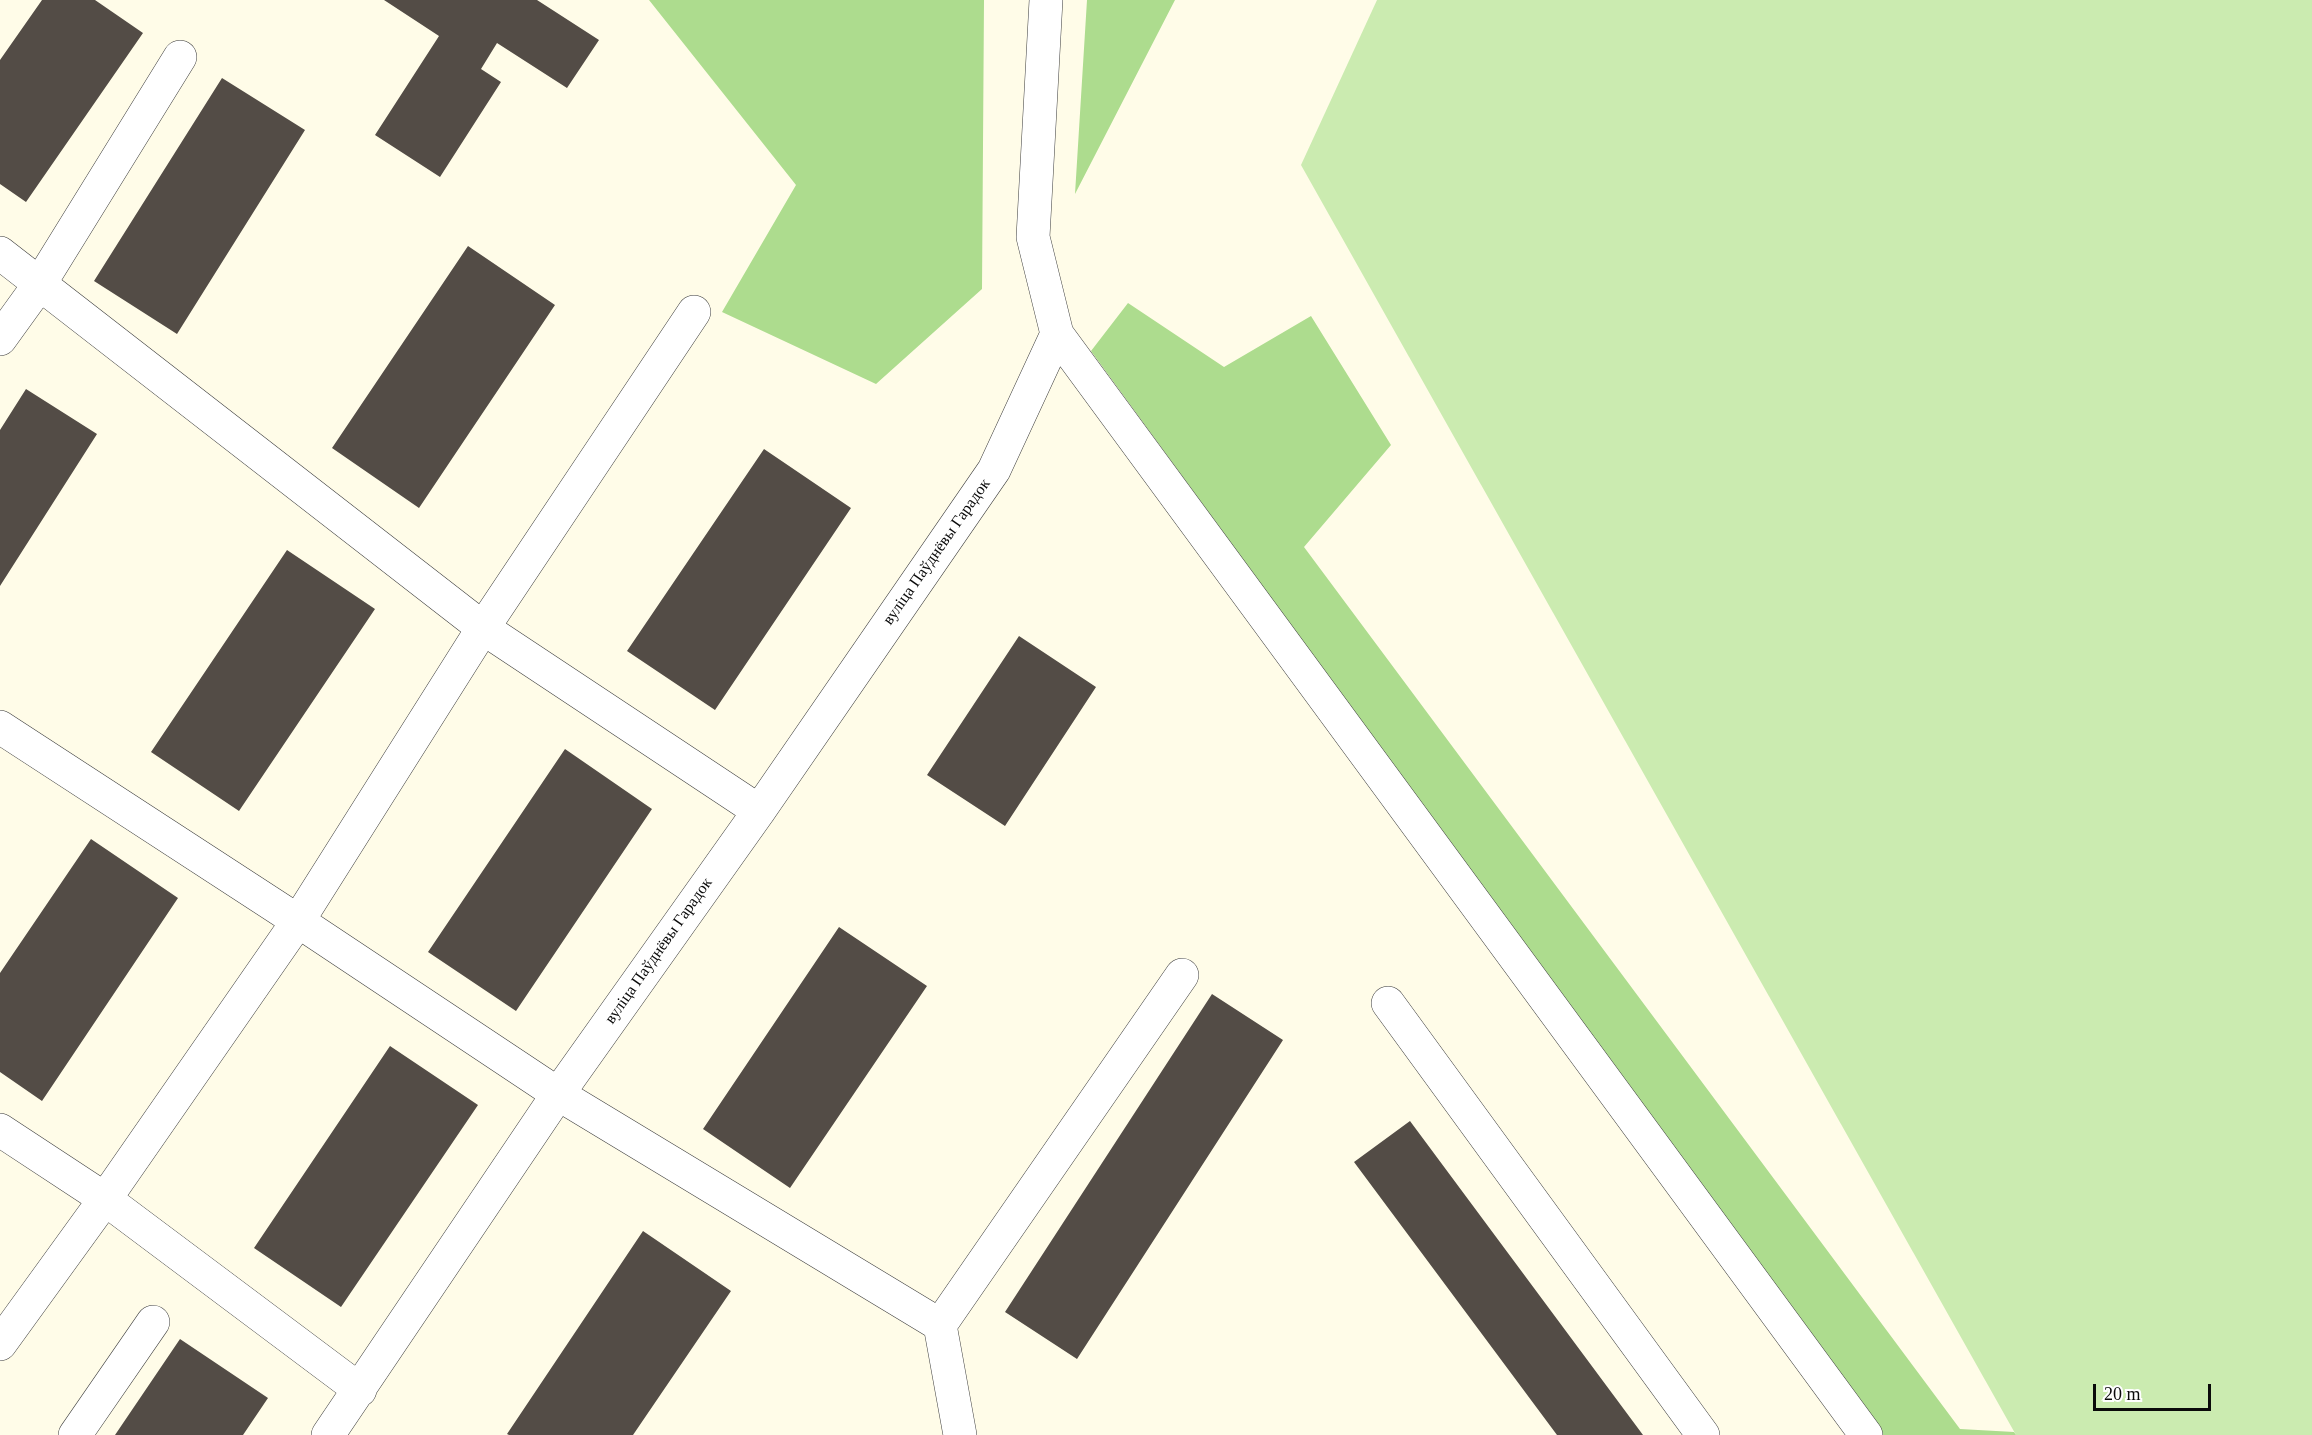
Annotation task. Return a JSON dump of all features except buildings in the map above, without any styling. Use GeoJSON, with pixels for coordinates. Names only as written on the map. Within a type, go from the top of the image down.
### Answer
{"type":"FeatureCollection","features":[{"type":"Feature","properties":{"kind":"street"},"geometry":{"type":"LineString","coordinates":[[1046,0],[1033,237],[1056,334],[1866,1435]]}},
{"type":"Feature","properties":{"kind":"street"},"geometry":{"type":"LineString","coordinates":[[0,339],[39,285],[180,57]]}},
{"type":"Feature","properties":{"kind":"street"},"geometry":{"type":"LineString","coordinates":[[0,253],[483,628],[759,811]]}},
{"type":"Feature","properties":{"kind":"street"},"geometry":{"type":"LineString","coordinates":[[0,1344],[105,1199],[298,921],[483,628],[694,312]]}},
{"type":"Feature","properties":{"kind":"street","name":"вуліца Паўднёвы Гарадок"},"geometry":{"type":"LineString","coordinates":[[328,1435],[558,1094],[759,811],[994,470],[1056,334]]}},
{"type":"Feature","properties":{"kind":"street"},"geometry":{"type":"LineString","coordinates":[[0,727],[558,1094],[940,1325]]}},
{"type":"Feature","properties":{"kind":"street"},"geometry":{"type":"LineString","coordinates":[[960,1435],[940,1325],[1182,975]]}},
{"type":"Feature","properties":{"kind":"street"},"geometry":{"type":"LineString","coordinates":[[1388,1003],[1703,1435]]}},
{"type":"Feature","properties":{"kind":"street"},"geometry":{"type":"LineString","coordinates":[[0,1130],[105,1199],[360,1390]]}},
{"type":"Feature","properties":{"kind":"street"},"geometry":{"type":"LineString","coordinates":[[75,1435],[153,1322]]}},
{"type":"Feature","properties":{"kind":"green space"},"geometry":{"type":"Polygon","coordinates":[[[649,0],[984,0],[982,289],[876,384],[722,312],[796,185],[649,0]]]}},
{"type":"Feature","properties":{"kind":"green space"},"geometry":{"type":"Polygon","coordinates":[[[1087,0],[1175,0],[1075,194],[1087,0]]]}},
{"type":"Feature","properties":{"kind":"green space"},"geometry":{"type":"Polygon","coordinates":[[[1377,0],[2312,0],[2312,1435],[2016,1435],[1301,165],[1377,0]]]}},
{"type":"Feature","properties":{"kind":"green space"},"geometry":{"type":"Polygon","coordinates":[[[1128,303],[1224,367],[1311,316],[1391,445],[1304,547],[1960,1429],[2014,1432],[2016,1435],[1881,1435],[1091,351],[1128,303]]]}}]}
